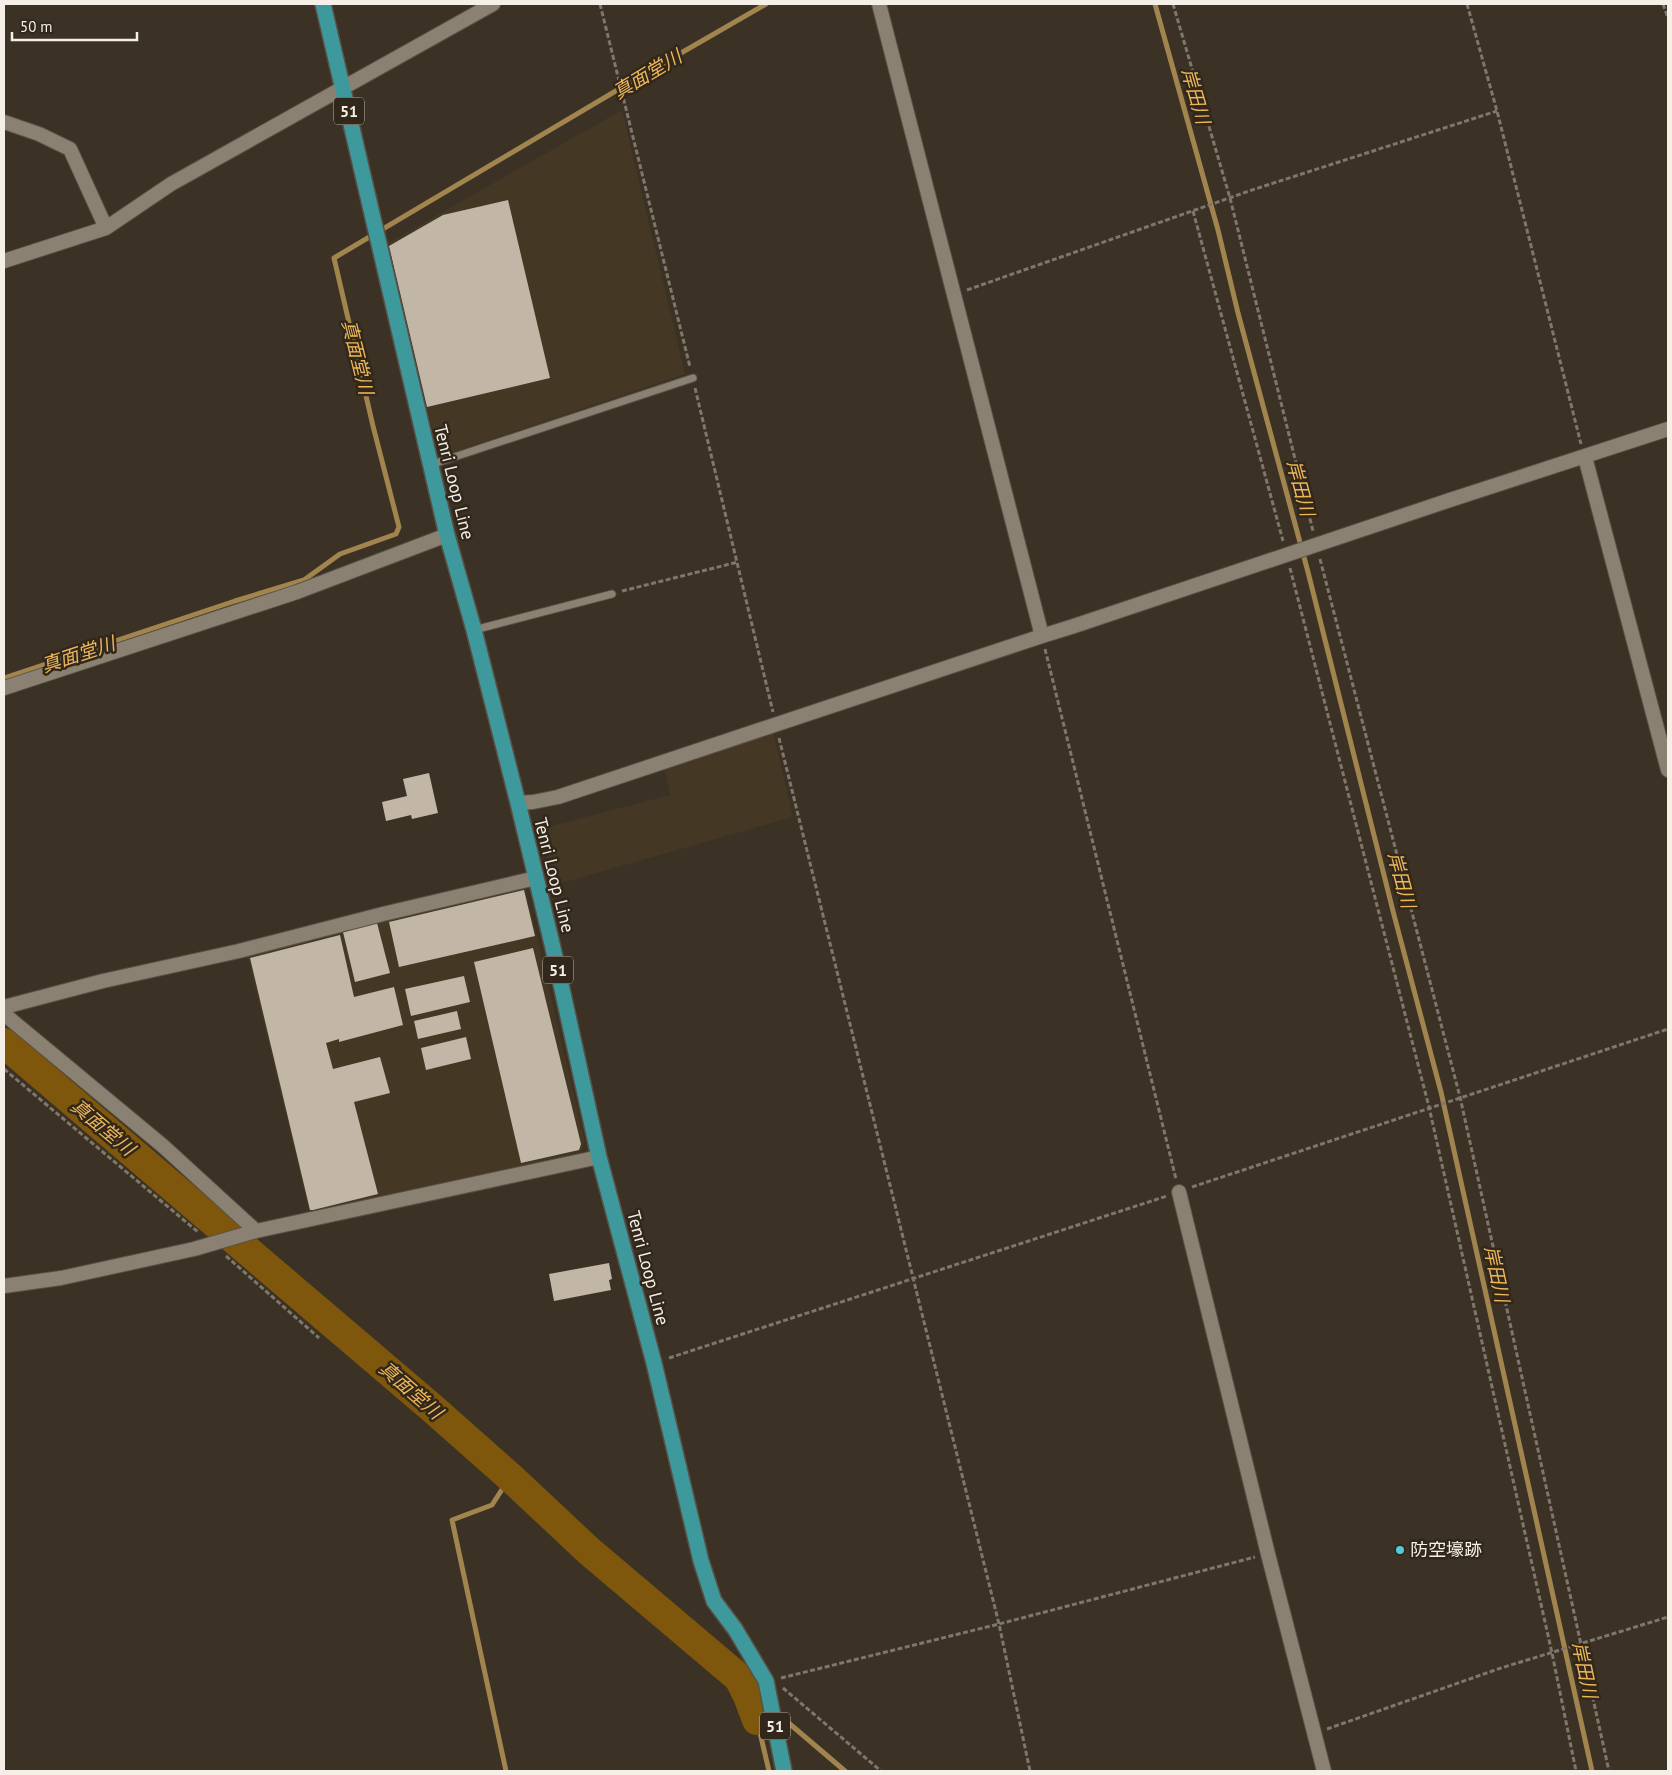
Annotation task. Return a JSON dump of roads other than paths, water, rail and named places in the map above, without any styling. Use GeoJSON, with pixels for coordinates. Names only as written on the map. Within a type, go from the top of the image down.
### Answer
{"type":"FeatureCollection","features":[{"type":"Feature","properties":{"kind":"main road","name":"Tenri Loop Line"},"geometry":{"type":"LineString","coordinates":[[323,4],[430,465],[518,803],[553,948],[599,1157],[654,1363],[701,1561],[714,1601],[770,1680],[784,1771]]}},
{"type":"Feature","properties":{"kind":"street"},"geometry":{"type":"LineString","coordinates":[[4,261],[106,228],[171,184],[493,4]]}},
{"type":"Feature","properties":{"kind":"street"},"geometry":{"type":"LineString","coordinates":[[879,4],[1042,636]]}},
{"type":"Feature","properties":{"kind":"street"},"geometry":{"type":"LineString","coordinates":[[4,122],[39,134],[70,149],[106,228]]}},
{"type":"Feature","properties":{"kind":"street"},"geometry":{"type":"LineString","coordinates":[[518,803],[558,797],[1668,429]]}},
{"type":"Feature","properties":{"kind":"street"},"geometry":{"type":"LineString","coordinates":[[1585,458],[1668,770]]}},
{"type":"Feature","properties":{"kind":"street"},"geometry":{"type":"LineString","coordinates":[[4,688],[298,592],[447,535]]}},
{"type":"Feature","properties":{"kind":"street"},"geometry":{"type":"LineString","coordinates":[[4,1007],[103,981],[239,951],[383,914],[536,878]]}},
{"type":"Feature","properties":{"kind":"street"},"geometry":{"type":"LineString","coordinates":[[4,1014],[163,1146],[252,1233]]}},
{"type":"Feature","properties":{"kind":"street"},"geometry":{"type":"LineString","coordinates":[[4,1286],[61,1278],[216,1244],[252,1233],[599,1157]]}},
{"type":"Feature","properties":{"kind":"street"},"geometry":{"type":"LineString","coordinates":[[1179,1192],[1268,1554],[1324,1771]]}},
{"type":"Feature","properties":{"kind":"lane"},"geometry":{"type":"LineString","coordinates":[[430,465],[693,378]]}},
{"type":"Feature","properties":{"kind":"lane"},"geometry":{"type":"LineString","coordinates":[[474,630],[612,594]]}},
{"type":"Feature","properties":{"kind":"waterway","name":"真面堂川"},"geometry":{"type":"LineString","coordinates":[[4,678],[304,580],[340,554],[396,534],[399,527],[373,426],[334,258],[766,4]]}},
{"type":"Feature","properties":{"kind":"waterway","name":"岸田川"},"geometry":{"type":"LineString","coordinates":[[1155,4],[1218,230],[1238,313],[1308,572],[1394,915],[1441,1092],[1592,1771]]}},
{"type":"Feature","properties":{"kind":"waterway","name":"真面堂川"},"geometry":{"type":"LineString","coordinates":[[4,1043],[432,1408],[510,1477],[589,1551],[739,1678],[757,1720]]}},
{"type":"Feature","properties":{"kind":"waterway"},"geometry":{"type":"LineString","coordinates":[[506,1771],[452,1520],[492,1505],[510,1477]]}},
{"type":"Feature","properties":{"kind":"waterway"},"geometry":{"type":"LineString","coordinates":[[784,1719],[845,1771]]}},
{"type":"Feature","properties":{"kind":"waterway","name":"真面堂川"},"geometry":{"type":"LineString","coordinates":[[757,1720],[769,1771]]}},
{"type":"Feature","properties":{"kind":"place","name":"防空壕跡"},"geometry":{"type":"Point","coordinates":[1400,1550]}}]}
